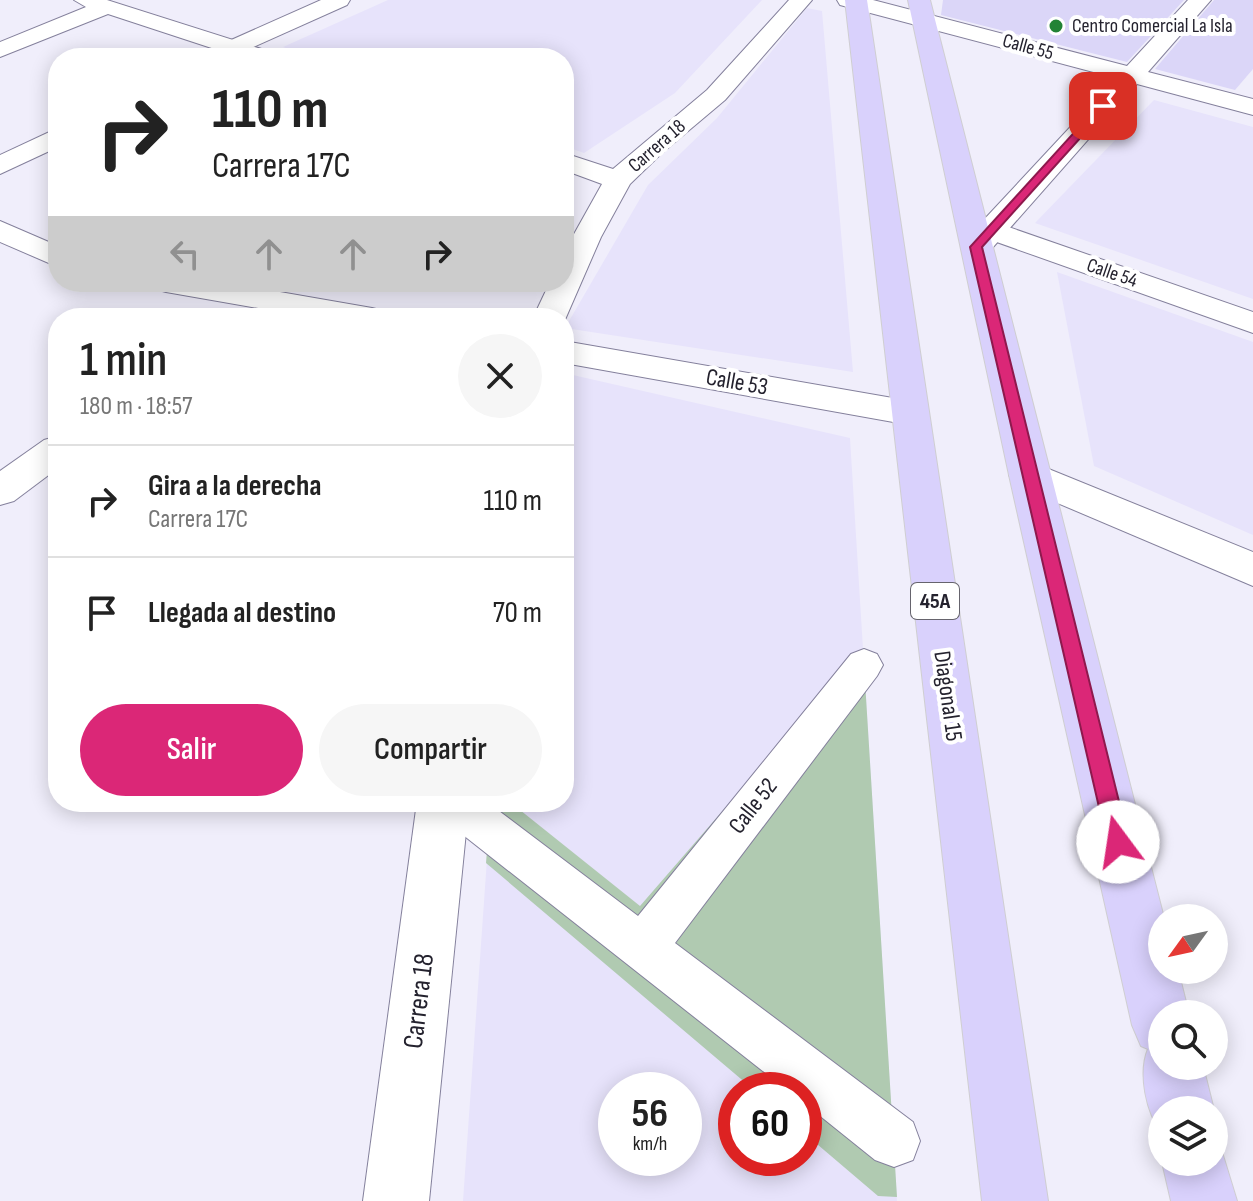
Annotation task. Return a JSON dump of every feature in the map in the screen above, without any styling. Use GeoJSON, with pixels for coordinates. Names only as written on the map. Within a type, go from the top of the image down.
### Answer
{"type":"FeatureCollection","features":[{"type":"Feature","properties":{"kind":"main road","name":"Diagonal 15"},"geometry":{"type":"LineString","coordinates":[[853,1],[1015,1201]]}},
{"type":"Feature","properties":{"kind":"main road"},"geometry":{"type":"LineString","coordinates":[[921,9],[979,233],[1029,475],[1156,1000]]}},
{"type":"Feature","properties":{"kind":"main road"},"geometry":{"type":"LineString","coordinates":[[1198,1176],[1204,1201]]}},
{"type":"Feature","properties":{"kind":"street"},"geometry":{"type":"LineString","coordinates":[[232,47],[339,0]]}},
{"type":"Feature","properties":{"kind":"street","name":"Carrera 18"},"geometry":{"type":"LineString","coordinates":[[574,264],[618,180],[725,85],[801,0]]}},
{"type":"Feature","properties":{"kind":"street"},"geometry":{"type":"LineString","coordinates":[[979,233],[1200,0]]}},
{"type":"Feature","properties":{"kind":"street","name":"Calle 55"},"geometry":{"type":"LineString","coordinates":[[853,1],[921,9],[1132,74],[1253,107]]}},
{"type":"Feature","properties":{"kind":"street"},"geometry":{"type":"LineString","coordinates":[[0,50],[96,4],[235,48]]}},
{"type":"Feature","properties":{"kind":"street"},"geometry":{"type":"LineString","coordinates":[[0,166],[48,141]]}},
{"type":"Feature","properties":{"kind":"street"},"geometry":{"type":"LineString","coordinates":[[574,165],[618,180]]}},
{"type":"Feature","properties":{"kind":"street"},"geometry":{"type":"LineString","coordinates":[[0,230],[48,253]]}},
{"type":"Feature","properties":{"kind":"street","name":"Calle 54"},"geometry":{"type":"LineString","coordinates":[[979,233],[1253,323]]}},
{"type":"Feature","properties":{"kind":"street"},"geometry":{"type":"LineString","coordinates":[[198,292],[250,308]]}},
{"type":"Feature","properties":{"kind":"street","name":"Calle 53"},"geometry":{"type":"LineString","coordinates":[[574,354],[910,413]]}},
{"type":"Feature","properties":{"kind":"street"},"geometry":{"type":"LineString","coordinates":[[0,491],[48,456]]}},
{"type":"Feature","properties":{"kind":"street"},"geometry":{"type":"LineString","coordinates":[[1029,475],[1253,570]]}},
{"type":"Feature","properties":{"kind":"street","name":"Calle 52"},"geometry":{"type":"LineString","coordinates":[[643,947],[864,665]]}},
{"type":"Feature","properties":{"kind":"street","name":"Carrera 18"},"geometry":{"type":"LineString","coordinates":[[396,1201],[442,812]]}},
{"type":"Feature","properties":{"kind":"street"},"geometry":{"type":"LineString","coordinates":[[467,812],[894,1141]]}},
{"type":"Feature","properties":{"kind":"shaded area"},"geometry":{"type":"Polygon","coordinates":[[[388,0],[762,0],[675,93],[584,153],[574,150],[574,48],[283,47],[388,0]]]}},
{"type":"Feature","properties":{"kind":"shaded area"},"geometry":{"type":"Polygon","coordinates":[[[807,8],[822,11],[853,372],[574,329],[574,312],[648,185],[717,118],[807,8]]]}},
{"type":"Feature","properties":{"kind":"shaded area"},"geometry":{"type":"Polygon","coordinates":[[[1154,100],[1253,127],[1253,299],[1035,223],[1154,100]]]}},
{"type":"Feature","properties":{"kind":"shaded area"},"geometry":{"type":"Polygon","coordinates":[[[1057,272],[1253,342],[1253,535],[1094,466],[1057,272]]]}},
{"type":"Feature","properties":{"kind":"shaded area"},"geometry":{"type":"Polygon","coordinates":[[[574,375],[850,438],[897,1201],[463,1201],[490,812],[574,812],[574,375]]]}},
{"type":"Feature","properties":{"kind":"green space"},"geometry":{"type":"Polygon","coordinates":[[[863,649],[897,1197],[878,1196],[822,1148],[822,1072],[733,1072],[486,863],[490,812],[522,812],[640,906],[863,649]]]}},
{"type":"Feature","properties":{"kind":"building","name":"Centro Comercial La Isla"},"geometry":{"type":"Polygon","coordinates":[[[943,0],[1184,0],[1127,62],[941,15],[943,0]]]}},
{"type":"Feature","properties":{"kind":"building"},"geometry":{"type":"Polygon","coordinates":[[[1214,0],[1253,0],[1253,69],[1235,90],[1155,69],[1214,0]]]}},
{"type":"Feature","properties":{"kind":"place","name":"Centro Comercial La Isla"},"geometry":{"type":"Point","coordinates":[1056,26]}},
{"type":"Feature","properties":{"kind":"route"},"geometry":{"type":"LineString","coordinates":[[1103,106],[976,247],[1118,842]]}}]}
